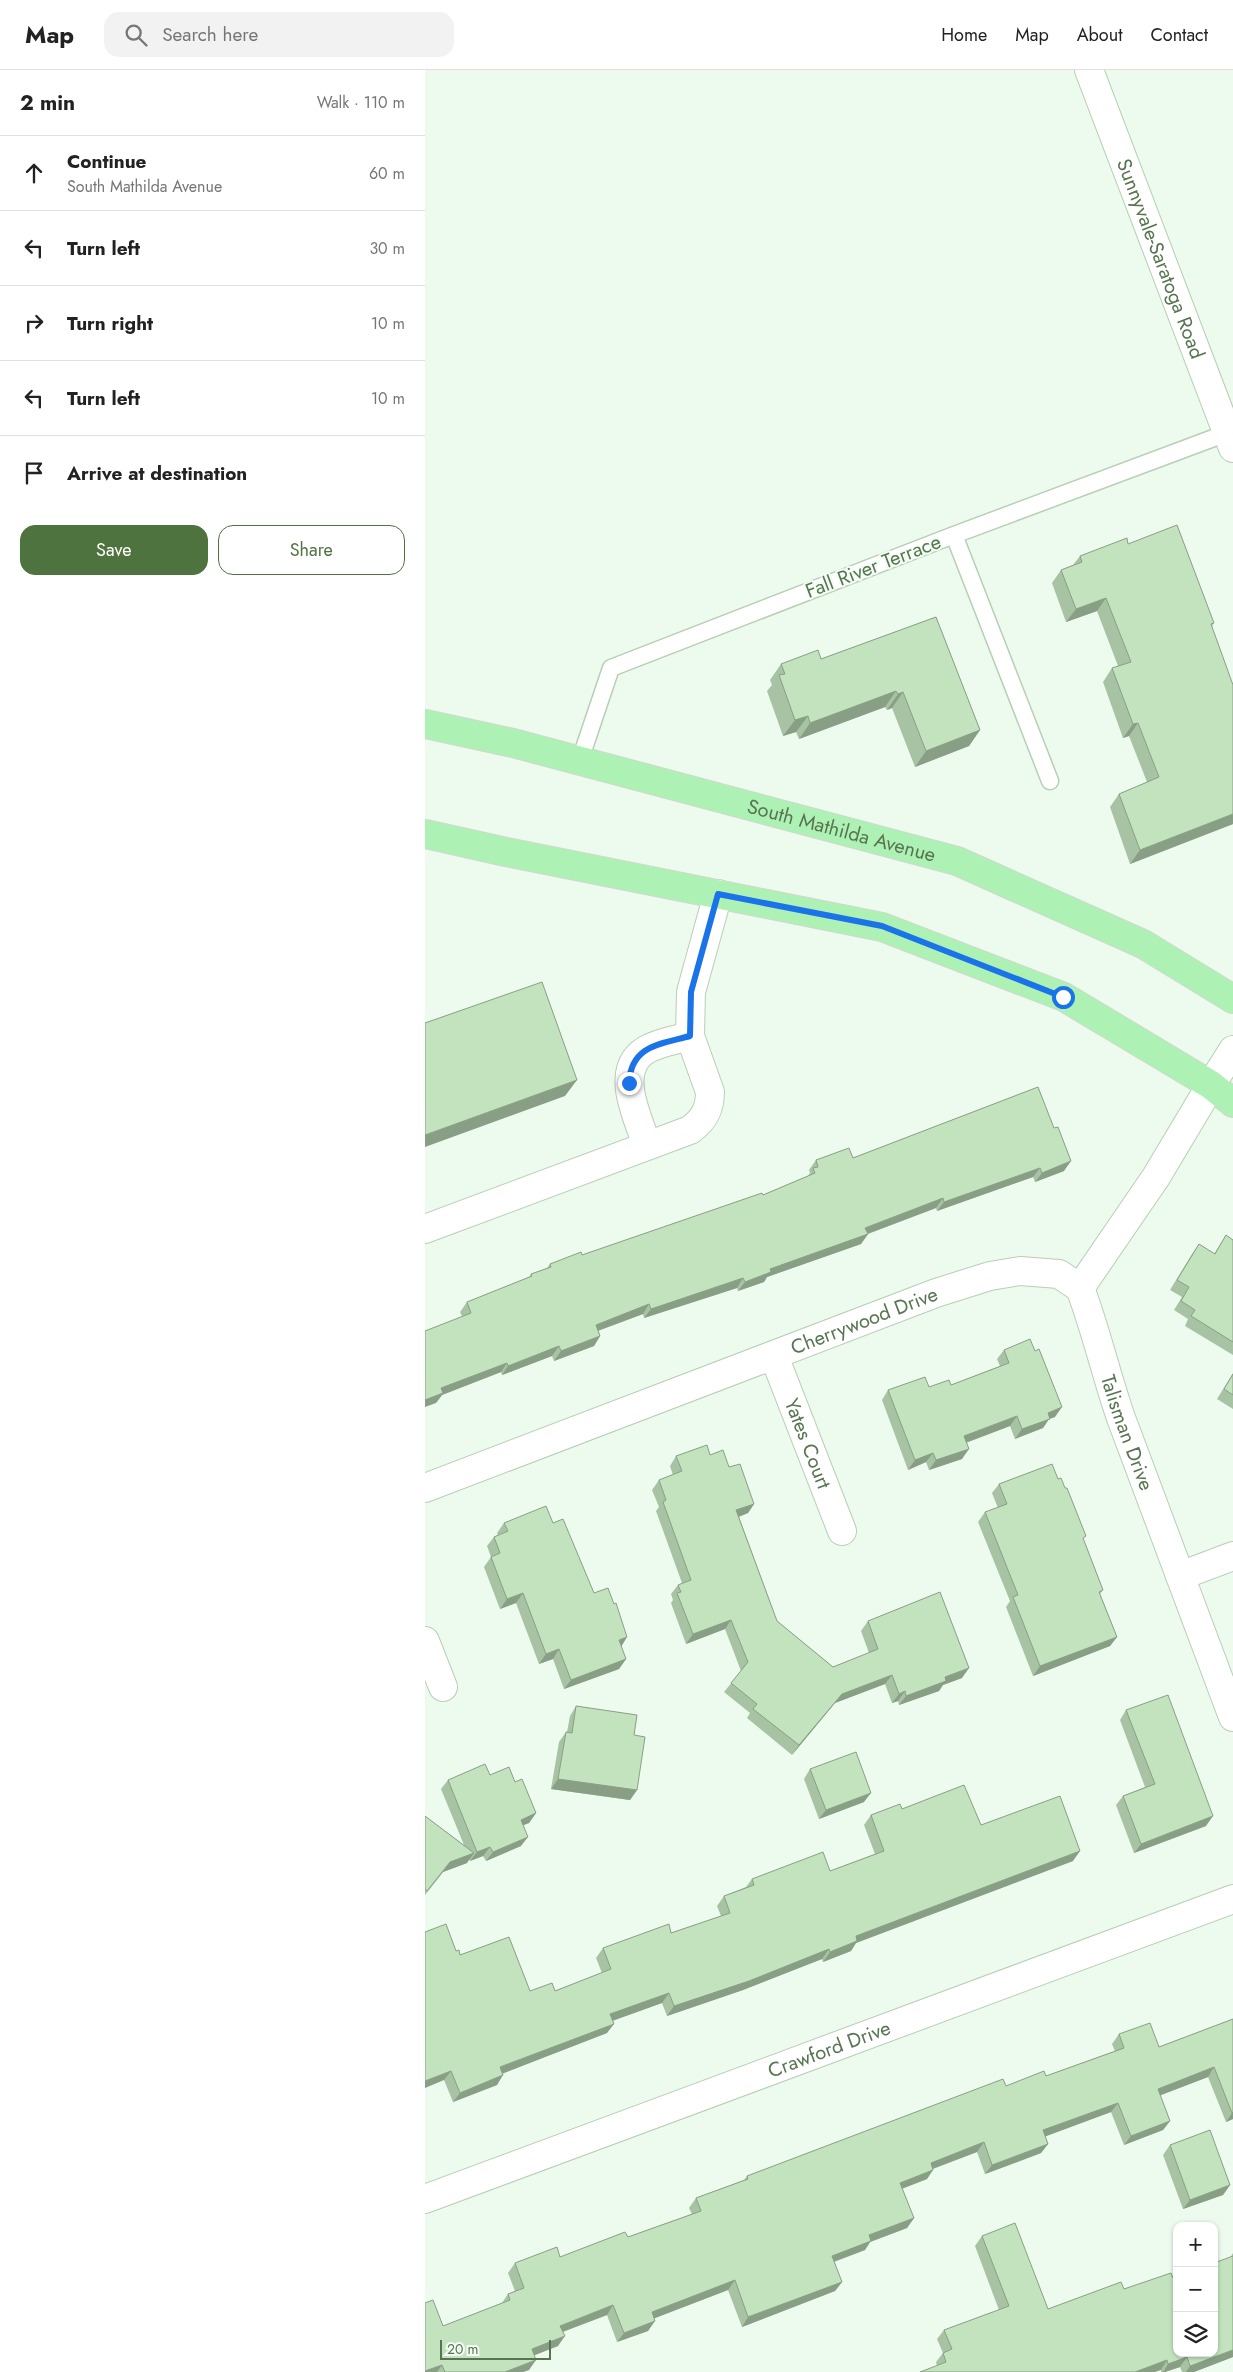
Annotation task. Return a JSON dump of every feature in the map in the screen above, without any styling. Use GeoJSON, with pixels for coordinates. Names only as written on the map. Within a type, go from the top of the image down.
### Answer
{"type":"FeatureCollection","features":[{"type":"Feature","properties":{"kind":"main road","name":"South Mathilda Avenue"},"geometry":{"type":"LineString","coordinates":[[425,724],[513,742],[957,861],[1143,944],[1233,999]]}},
{"type":"Feature","properties":{"kind":"main road"},"geometry":{"type":"LineString","coordinates":[[425,834],[516,854],[882,926],[1055,993],[1211,1085],[1233,1103]]}},
{"type":"Feature","properties":{"kind":"street","name":"Sunnyvale-Saratoga Road"},"geometry":{"type":"LineString","coordinates":[[1089,70],[1230,441]]}},
{"type":"Feature","properties":{"kind":"street"},"geometry":{"type":"LineString","coordinates":[[425,1229],[690,1130],[697,1125],[707,1111],[710,1101],[708,1084],[690,1036],[691,992],[718,894]]}},
{"type":"Feature","properties":{"kind":"street"},"geometry":{"type":"LineString","coordinates":[[647,1145],[630,1092],[630,1073],[639,1054],[648,1048],[690,1036]]}},
{"type":"Feature","properties":{"kind":"street"},"geometry":{"type":"LineString","coordinates":[[1080,1288],[1156,1177],[1233,1050]]}},
{"type":"Feature","properties":{"kind":"street","name":"Cherrywood Drive"},"geometry":{"type":"LineString","coordinates":[[425,1488],[936,1293],[990,1276],[1021,1271],[1059,1274],[1080,1288]]}},
{"type":"Feature","properties":{"kind":"street","name":"Talisman Drive"},"geometry":{"type":"LineString","coordinates":[[1080,1288],[1093,1322],[1104,1370],[1121,1418],[1233,1717]]}},
{"type":"Feature","properties":{"kind":"street","name":"Yates Court"},"geometry":{"type":"LineString","coordinates":[[774,1356],[842,1531]]}},
{"type":"Feature","properties":{"kind":"street"},"geometry":{"type":"LineString","coordinates":[[1180,1576],[1233,1556]]}},
{"type":"Feature","properties":{"kind":"street"},"geometry":{"type":"LineString","coordinates":[[425,1641],[443,1687]]}},
{"type":"Feature","properties":{"kind":"street","name":"Crawford Drive"},"geometry":{"type":"LineString","coordinates":[[425,2199],[1233,1899]]}},
{"type":"Feature","properties":{"kind":"lane","name":"Fall River Terrace"},"geometry":{"type":"LineString","coordinates":[[579,760],[611,668],[954,535],[1230,441]]}},
{"type":"Feature","properties":{"kind":"lane"},"geometry":{"type":"LineString","coordinates":[[954,535],[1050,781]]}},
{"type":"Feature","properties":{"kind":"building"},"geometry":{"type":"Polygon","coordinates":[[[1177,525],[1214,623],[1211,624],[1233,685],[1233,814],[1140,850],[1119,794],[1159,777],[1138,723],[1133,724],[1112,668],[1131,662],[1106,598],[1076,609],[1061,570],[1082,562],[1080,556],[1127,538],[1128,544],[1177,525]]]}},
{"type":"Feature","properties":{"kind":"building"},"geometry":{"type":"Polygon","coordinates":[[[936,617],[980,730],[926,751],[903,692],[898,694],[896,691],[810,723],[808,716],[795,720],[779,675],[785,674],[781,664],[818,650],[821,659],[936,617]]]}},
{"type":"Feature","properties":{"kind":"building"},"geometry":{"type":"Polygon","coordinates":[[[542,982],[577,1080],[425,1135],[425,1023],[542,982]]]}},
{"type":"Feature","properties":{"kind":"building"},"geometry":{"type":"Polygon","coordinates":[[[1038,1087],[1054,1128],[1058,1127],[1071,1161],[1042,1173],[1040,1168],[944,1202],[943,1198],[865,1228],[868,1234],[770,1269],[771,1272],[745,1282],[743,1278],[651,1309],[649,1304],[596,1325],[600,1336],[561,1351],[559,1346],[508,1366],[507,1363],[441,1388],[443,1393],[425,1400],[425,1331],[471,1313],[467,1302],[532,1276],[531,1274],[551,1267],[550,1264],[581,1252],[582,1255],[762,1193],[763,1195],[815,1173],[813,1168],[818,1167],[816,1160],[849,1148],[853,1158],[1038,1087]]]}},
{"type":"Feature","properties":{"kind":"building"},"geometry":{"type":"Polygon","coordinates":[[[1226,1235],[1233,1240],[1233,1342],[1191,1316],[1195,1310],[1181,1301],[1189,1287],[1177,1280],[1199,1244],[1215,1254],[1226,1235]]]}},
{"type":"Feature","properties":{"kind":"building"},"geometry":{"type":"Polygon","coordinates":[[[1030,1339],[1035,1351],[1039,1349],[1062,1407],[1048,1413],[1050,1419],[1022,1429],[1017,1416],[964,1436],[969,1449],[936,1460],[933,1453],[915,1460],[888,1390],[925,1377],[929,1387],[949,1380],[951,1385],[1009,1363],[1004,1350],[1030,1339]]]}},
{"type":"Feature","properties":{"kind":"building"},"geometry":{"type":"Polygon","coordinates":[[[1233,1374],[1233,1395],[1224,1389],[1233,1374]]]}},
{"type":"Feature","properties":{"kind":"building"},"geometry":{"type":"Polygon","coordinates":[[[707,1445],[710,1455],[723,1450],[729,1467],[740,1464],[754,1504],[736,1510],[777,1621],[833,1667],[878,1649],[868,1621],[940,1592],[969,1668],[945,1677],[946,1681],[906,1696],[905,1691],[899,1694],[892,1675],[842,1694],[799,1745],[753,1709],[757,1704],[731,1683],[748,1662],[731,1620],[693,1634],[677,1593],[681,1592],[678,1585],[691,1580],[663,1502],[666,1500],[659,1480],[682,1471],[676,1456],[707,1445]]]}},
{"type":"Feature","properties":{"kind":"building"},"geometry":{"type":"Polygon","coordinates":[[[1052,1464],[1058,1479],[1061,1478],[1065,1488],[1067,1488],[1086,1536],[1083,1538],[1103,1590],[1099,1592],[1117,1637],[1040,1666],[1013,1597],[1018,1595],[985,1512],[1007,1504],[999,1484],[1052,1464]]]}},
{"type":"Feature","properties":{"kind":"building"},"geometry":{"type":"Polygon","coordinates":[[[546,1506],[553,1523],[563,1519],[594,1593],[608,1588],[614,1604],[616,1603],[627,1637],[619,1640],[626,1659],[571,1680],[559,1649],[546,1654],[523,1593],[507,1599],[491,1557],[500,1553],[494,1537],[508,1531],[504,1523],[546,1506]]]}},
{"type":"Feature","properties":{"kind":"building"},"geometry":{"type":"Polygon","coordinates":[[[1168,1695],[1213,1816],[1141,1844],[1123,1796],[1155,1784],[1126,1710],[1168,1695]]]}},
{"type":"Feature","properties":{"kind":"building"},"geometry":{"type":"Polygon","coordinates":[[[576,1706],[637,1715],[634,1735],[645,1737],[637,1790],[558,1779],[566,1732],[572,1733],[576,1706]]]}},
{"type":"Feature","properties":{"kind":"building"},"geometry":{"type":"Polygon","coordinates":[[[856,1752],[871,1793],[826,1810],[810,1769],[856,1752]]]}},
{"type":"Feature","properties":{"kind":"building"},"geometry":{"type":"Polygon","coordinates":[[[485,1764],[490,1775],[509,1767],[515,1782],[522,1779],[536,1813],[521,1820],[528,1837],[493,1852],[490,1847],[477,1852],[448,1780],[485,1764]]]}},
{"type":"Feature","properties":{"kind":"building"},"geometry":{"type":"Polygon","coordinates":[[[964,1785],[981,1825],[1060,1796],[1080,1851],[856,1936],[857,1941],[830,1952],[829,1949],[749,1981],[674,2006],[669,1993],[610,2014],[614,2024],[500,2067],[503,2075],[460,2093],[451,2071],[425,2081],[425,1932],[446,1924],[456,1951],[459,1950],[460,1955],[509,1937],[530,1991],[552,1983],[555,1991],[611,1969],[603,1948],[669,1924],[671,1933],[730,1913],[724,1896],[754,1885],[752,1879],[823,1852],[830,1871],[884,1851],[871,1815],[900,1804],[902,1809],[964,1785]]]}},
{"type":"Feature","properties":{"kind":"building"},"geometry":{"type":"Polygon","coordinates":[[[425,1816],[474,1853],[450,1862],[427,1891],[425,1889],[425,1816]]]}},
{"type":"Feature","properties":{"kind":"building"},"geometry":{"type":"Polygon","coordinates":[[[1233,2019],[1232,2113],[1214,2067],[1158,2089],[1170,2121],[1131,2136],[1118,2103],[1043,2130],[1048,2144],[992,2165],[984,2142],[931,2163],[933,2170],[900,2183],[914,2218],[869,2235],[871,2241],[832,2256],[842,2282],[748,2317],[735,2280],[652,2312],[655,2321],[624,2333],[613,2305],[560,2326],[565,2336],[532,2349],[536,2360],[505,2372],[445,2372],[442,2365],[425,2371],[425,2303],[433,2300],[443,2326],[510,2300],[508,2294],[524,2288],[515,2263],[557,2247],[560,2257],[625,2232],[628,2237],[701,2211],[696,2198],[748,2179],[747,2176],[1003,2079],[1006,2086],[1044,2071],[1046,2076],[1124,2048],[1119,2034],[1150,2023],[1159,2047],[1233,2019]]]}},
{"type":"Feature","properties":{"kind":"building"},"geometry":{"type":"Polygon","coordinates":[[[1210,2130],[1230,2185],[1190,2200],[1170,2145],[1210,2130]]]}},
{"type":"Feature","properties":{"kind":"building"},"geometry":{"type":"Polygon","coordinates":[[[1015,2223],[1048,2309],[1121,2282],[1124,2289],[1171,2273],[1173,2278],[1173,2357],[1187,2357],[1168,2364],[1167,2360],[1135,2372],[920,2372],[946,2362],[943,2353],[952,2349],[944,2330],[1009,2306],[982,2236],[1015,2223]]]}},
{"type":"Feature","properties":{"kind":"building"},"geometry":{"type":"Polygon","coordinates":[[[1233,2256],[1233,2350],[1218,2356],[1218,2262],[1233,2256]]]}},
{"type":"Feature","properties":{"kind":"building"},"geometry":{"type":"Polygon","coordinates":[[[1187,2357],[1214,2357],[1190,2366],[1187,2357]]]}},
{"type":"Feature","properties":{"kind":"route"},"geometry":{"type":"LineString","coordinates":[[629,1083],[633,1064],[639,1054],[648,1048],[690,1036],[691,992],[718,894],[882,926],[1063,997]]}}]}
